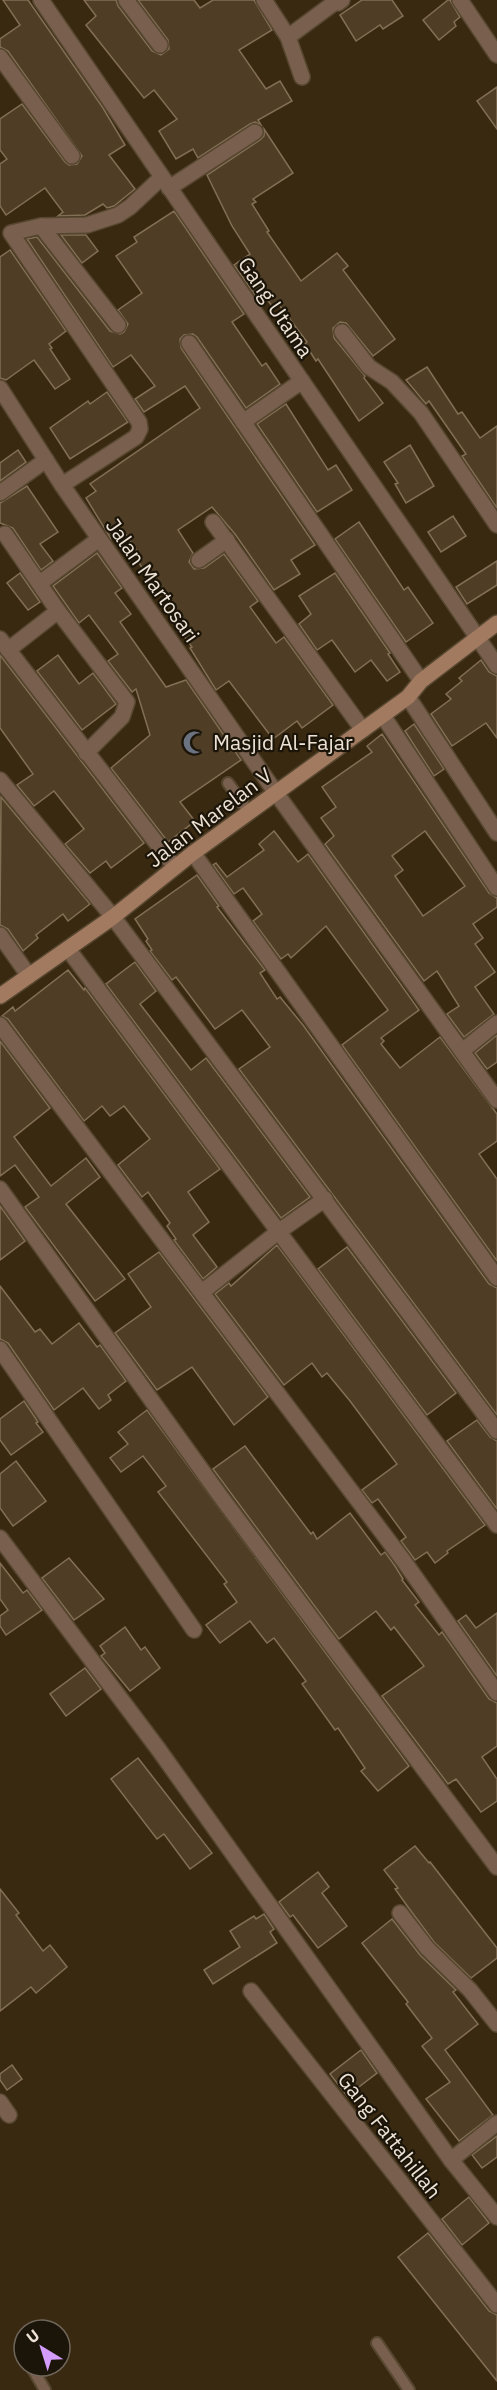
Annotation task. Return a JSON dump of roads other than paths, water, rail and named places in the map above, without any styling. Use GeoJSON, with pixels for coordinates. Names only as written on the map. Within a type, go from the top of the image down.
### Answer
{"type":"FeatureCollection","features":[{"type":"Feature","properties":{"kind":"street","name":"Gang Utama"},"geometry":{"type":"LineString","coordinates":[[41,0],[497,666]]}},
{"type":"Feature","properties":{"kind":"street"},"geometry":{"type":"LineString","coordinates":[[126,0],[160,45]]}},
{"type":"Feature","properties":{"kind":"street"},"geometry":{"type":"LineString","coordinates":[[264,0],[288,37],[302,77]]}},
{"type":"Feature","properties":{"kind":"street"},"geometry":{"type":"LineString","coordinates":[[460,0],[497,55]]}},
{"type":"Feature","properties":{"kind":"street"},"geometry":{"type":"LineString","coordinates":[[288,37],[336,1]]}},
{"type":"Feature","properties":{"kind":"street"},"geometry":{"type":"LineString","coordinates":[[0,57],[72,156]]}},
{"type":"Feature","properties":{"kind":"street"},"geometry":{"type":"LineString","coordinates":[[62,485],[136,437],[140,429],[139,422],[6,237],[41,226],[87,225],[118,214],[165,182],[255,132]]}},
{"type":"Feature","properties":{"kind":"street"},"geometry":{"type":"LineString","coordinates":[[41,226],[118,325]]}},
{"type":"Feature","properties":{"kind":"street"},"geometry":{"type":"LineString","coordinates":[[342,332],[369,367],[392,382],[421,413],[497,525]]}},
{"type":"Feature","properties":{"kind":"street"},"geometry":{"type":"LineString","coordinates":[[189,343],[421,681]]}},
{"type":"Feature","properties":{"kind":"street"},"geometry":{"type":"LineString","coordinates":[[243,422],[302,381]]}},
{"type":"Feature","properties":{"kind":"street","name":"Jalan Martosari"},"geometry":{"type":"LineString","coordinates":[[0,388],[99,540],[276,793],[497,1100]]}},
{"type":"Feature","properties":{"kind":"street"},"geometry":{"type":"LineString","coordinates":[[0,493],[46,460]]}},
{"type":"Feature","properties":{"kind":"street"},"geometry":{"type":"LineString","coordinates":[[213,522],[363,730]]}},
{"type":"Feature","properties":{"kind":"street"},"geometry":{"type":"LineString","coordinates":[[5,534],[58,611],[127,702],[122,717],[87,753]]}},
{"type":"Feature","properties":{"kind":"street"},"geometry":{"type":"LineString","coordinates":[[40,583],[99,540]]}},
{"type":"Feature","properties":{"kind":"street"},"geometry":{"type":"LineString","coordinates":[[199,560],[227,540]]}},
{"type":"Feature","properties":{"kind":"street"},"geometry":{"type":"LineString","coordinates":[[58,611],[4,644],[175,867]]}},
{"type":"Feature","properties":{"kind":"street","name":"Jalan Marelan V"},"geometry":{"type":"LineString","coordinates":[[0,996],[68,950],[193,853],[383,716],[408,697],[421,681],[497,623]]}},
{"type":"Feature","properties":{"kind":"street"},"geometry":{"type":"LineString","coordinates":[[408,697],[497,834]]}},
{"type":"Feature","properties":{"kind":"street"},"geometry":{"type":"LineString","coordinates":[[383,716],[497,888]]}},
{"type":"Feature","properties":{"kind":"street"},"geometry":{"type":"LineString","coordinates":[[0,780],[113,917],[497,1431]]}},
{"type":"Feature","properties":{"kind":"street"},"geometry":{"type":"LineString","coordinates":[[193,853],[497,1278]]}},
{"type":"Feature","properties":{"kind":"street"},"geometry":{"type":"LineString","coordinates":[[0,935],[29,976]]}},
{"type":"Feature","properties":{"kind":"street"},"geometry":{"type":"LineString","coordinates":[[68,950],[497,1525]]}},
{"type":"Feature","properties":{"kind":"street"},"geometry":{"type":"LineString","coordinates":[[462,1051],[497,1023]]}},
{"type":"Feature","properties":{"kind":"street"},"geometry":{"type":"LineString","coordinates":[[0,1025],[403,1560],[497,1693]]}},
{"type":"Feature","properties":{"kind":"street"},"geometry":{"type":"LineString","coordinates":[[0,1189],[221,1497],[497,1867]]}},
{"type":"Feature","properties":{"kind":"street"},"geometry":{"type":"LineString","coordinates":[[202,1292],[278,1232],[325,1199]]}},
{"type":"Feature","properties":{"kind":"street"},"geometry":{"type":"LineString","coordinates":[[0,1349],[195,1630]]}},
{"type":"Feature","properties":{"kind":"street"},"geometry":{"type":"LineString","coordinates":[[0,1538],[159,1750],[451,2160],[497,2217]]}},
{"type":"Feature","properties":{"kind":"street"},"geometry":{"type":"LineString","coordinates":[[400,1913],[427,1948],[470,1990],[497,2024]]}},
{"type":"Feature","properties":{"kind":"street","name":"Gang Fattahillah"},"geometry":{"type":"LineString","coordinates":[[251,1991],[497,2306]]}},
{"type":"Feature","properties":{"kind":"street"},"geometry":{"type":"LineString","coordinates":[[0,2102],[9,2115]]}},
{"type":"Feature","properties":{"kind":"street"},"geometry":{"type":"LineString","coordinates":[[451,2160],[497,2123]]}},
{"type":"Feature","properties":{"kind":"lane"},"geometry":{"type":"LineString","coordinates":[[228,783],[249,812]]}},
{"type":"Feature","properties":{"kind":"lane"},"geometry":{"type":"LineString","coordinates":[[377,2343],[408,2390]]}},
{"type":"Feature","properties":{"kind":"place","name":"Masjid Al-Fajar"},"geometry":{"type":"Point","coordinates":[195,742]}}]}
